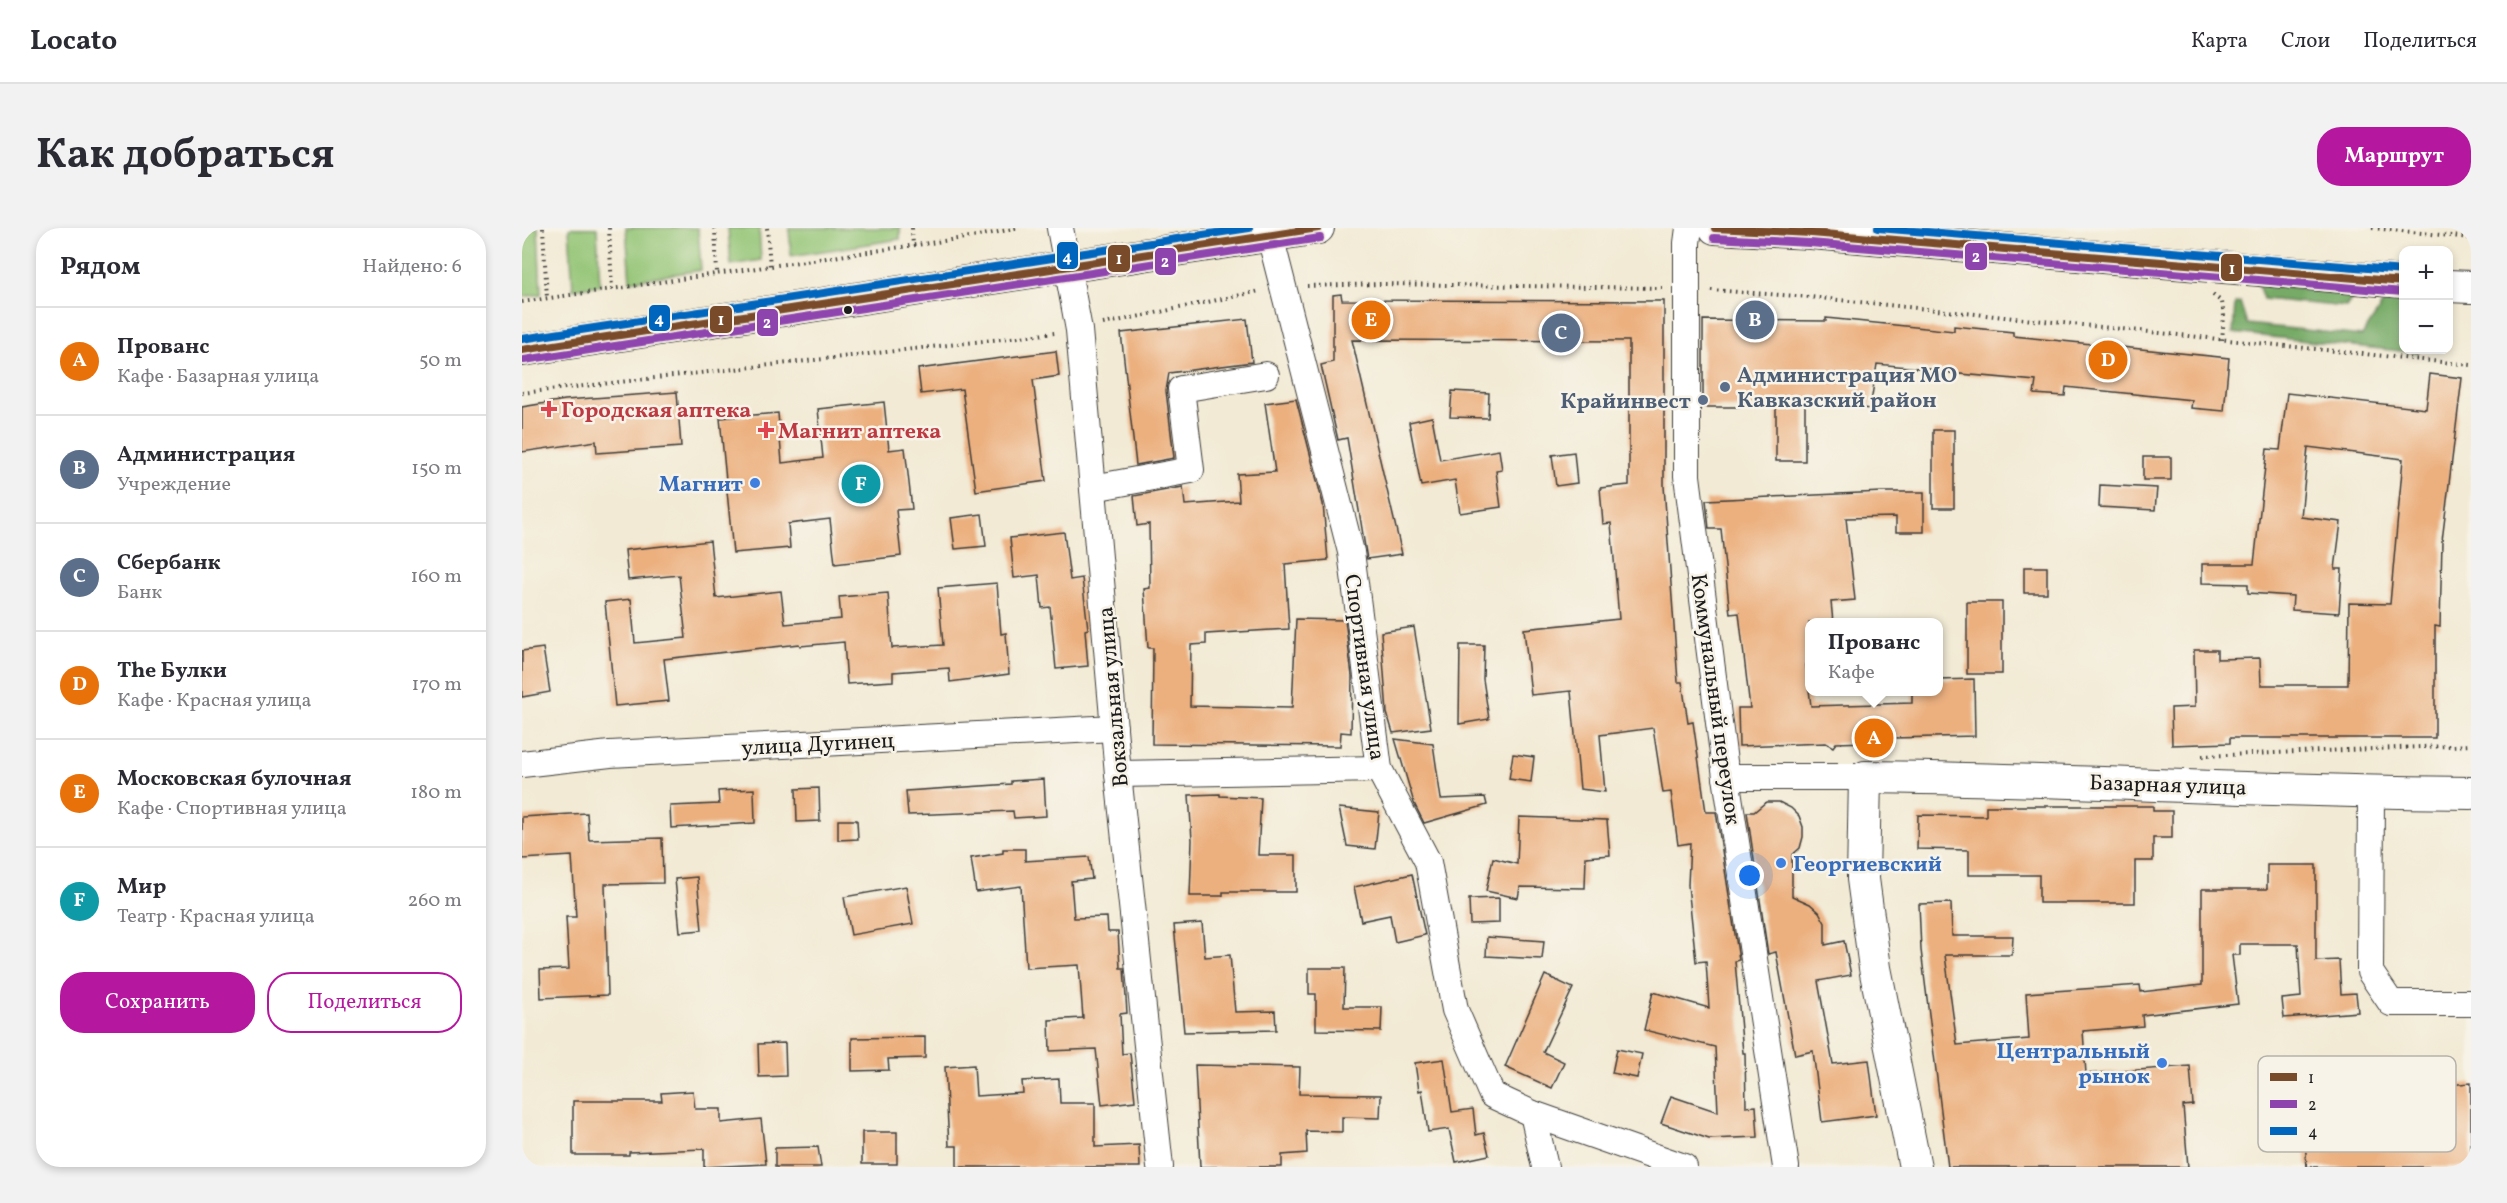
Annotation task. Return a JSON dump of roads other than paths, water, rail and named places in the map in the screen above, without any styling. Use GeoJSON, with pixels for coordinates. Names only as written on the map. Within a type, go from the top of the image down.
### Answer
{"type":"FeatureCollection","features":[{"type":"Feature","properties":{"kind":"main road"},"geometry":{"type":"LineString","coordinates":[[522,350],[1318,228]]}},
{"type":"Feature","properties":{"kind":"main road"},"geometry":{"type":"LineString","coordinates":[[1715,228],[1823,234],[2399,282]]}},
{"type":"Feature","properties":{"kind":"main road"},"geometry":{"type":"LineString","coordinates":[[2453,285],[2471,287]]}},
{"type":"Feature","properties":{"kind":"main road"},"geometry":{"type":"LineString","coordinates":[[1866,777],[1863,879],[1875,968],[1915,1167]]}},
{"type":"Feature","properties":{"kind":"main road","name":"Базарная улица"},"geometry":{"type":"LineString","coordinates":[[1866,777],[1978,778],[2371,792],[2471,793]]}},
{"type":"Feature","properties":{"kind":"street","name":"Вокзальная улица"},"geometry":{"type":"LineString","coordinates":[[1060,228],[1079,330],[1118,774],[1160,1167]]}},
{"type":"Feature","properties":{"kind":"street","name":"Коммунальный переулок"},"geometry":{"type":"LineString","coordinates":[[1689,228],[1687,476],[1726,777],[1786,1167]]}},
{"type":"Feature","properties":{"kind":"street","name":"Спортивная улица"},"geometry":{"type":"LineString","coordinates":[[1270,236],[1351,552],[1379,769],[1428,862],[1455,1010],[1492,1095],[1533,1114],[1684,1167]]}},
{"type":"Feature","properties":{"kind":"street"},"geometry":{"type":"LineString","coordinates":[[1093,488],[1191,470],[1181,389],[1266,375]]}},
{"type":"Feature","properties":{"kind":"street","name":"улица Дугинец"},"geometry":{"type":"LineString","coordinates":[[522,764],[610,754],[1114,728]]}},
{"type":"Feature","properties":{"kind":"street"},"geometry":{"type":"LineString","coordinates":[[1118,774],[1379,769]]}},
{"type":"Feature","properties":{"kind":"street","name":"Базарная улица"},"geometry":{"type":"LineString","coordinates":[[1726,777],[1866,777]]}},
{"type":"Feature","properties":{"kind":"street"},"geometry":{"type":"LineString","coordinates":[[2371,792],[2370,972],[2391,1003],[2471,1003]]}},
{"type":"Feature","properties":{"kind":"street"},"geometry":{"type":"LineString","coordinates":[[1533,1114],[1545,1167]]}},
{"type":"Feature","properties":{"kind":"place","name":"Московская булочная"},"geometry":{"type":"Point","coordinates":[1371,320]}},
{"type":"Feature","properties":{"kind":"place","name":"Администрация"},"geometry":{"type":"Point","coordinates":[1755,320]}},
{"type":"Feature","properties":{"kind":"place","name":"Сбербанк"},"geometry":{"type":"Point","coordinates":[1561,333]}},
{"type":"Feature","properties":{"kind":"place","name":"The Булки"},"geometry":{"type":"Point","coordinates":[2108,360]}},
{"type":"Feature","properties":{"kind":"place","name":"Администрация МО Кавказский район"},"geometry":{"type":"Point","coordinates":[1725,387]}},
{"type":"Feature","properties":{"kind":"place","name":"Крайинвест"},"geometry":{"type":"Point","coordinates":[1703,400]}},
{"type":"Feature","properties":{"kind":"place","name":"Городская аптека"},"geometry":{"type":"Point","coordinates":[549,409]}},
{"type":"Feature","properties":{"kind":"place","name":"Магнит аптека"},"geometry":{"type":"Point","coordinates":[766,430]}},
{"type":"Feature","properties":{"kind":"place","name":"Магнит"},"geometry":{"type":"Point","coordinates":[755,483]}},
{"type":"Feature","properties":{"kind":"place","name":"Мир"},"geometry":{"type":"Point","coordinates":[861,484]}},
{"type":"Feature","properties":{"kind":"place","name":"Прованс"},"geometry":{"type":"Point","coordinates":[1874,738]}},
{"type":"Feature","properties":{"kind":"place","name":"Георгиевский"},"geometry":{"type":"Point","coordinates":[1781,863]}},
{"type":"Feature","properties":{"kind":"place","name":"Центральный рынок"},"geometry":{"type":"Point","coordinates":[2162,1063]}}]}
